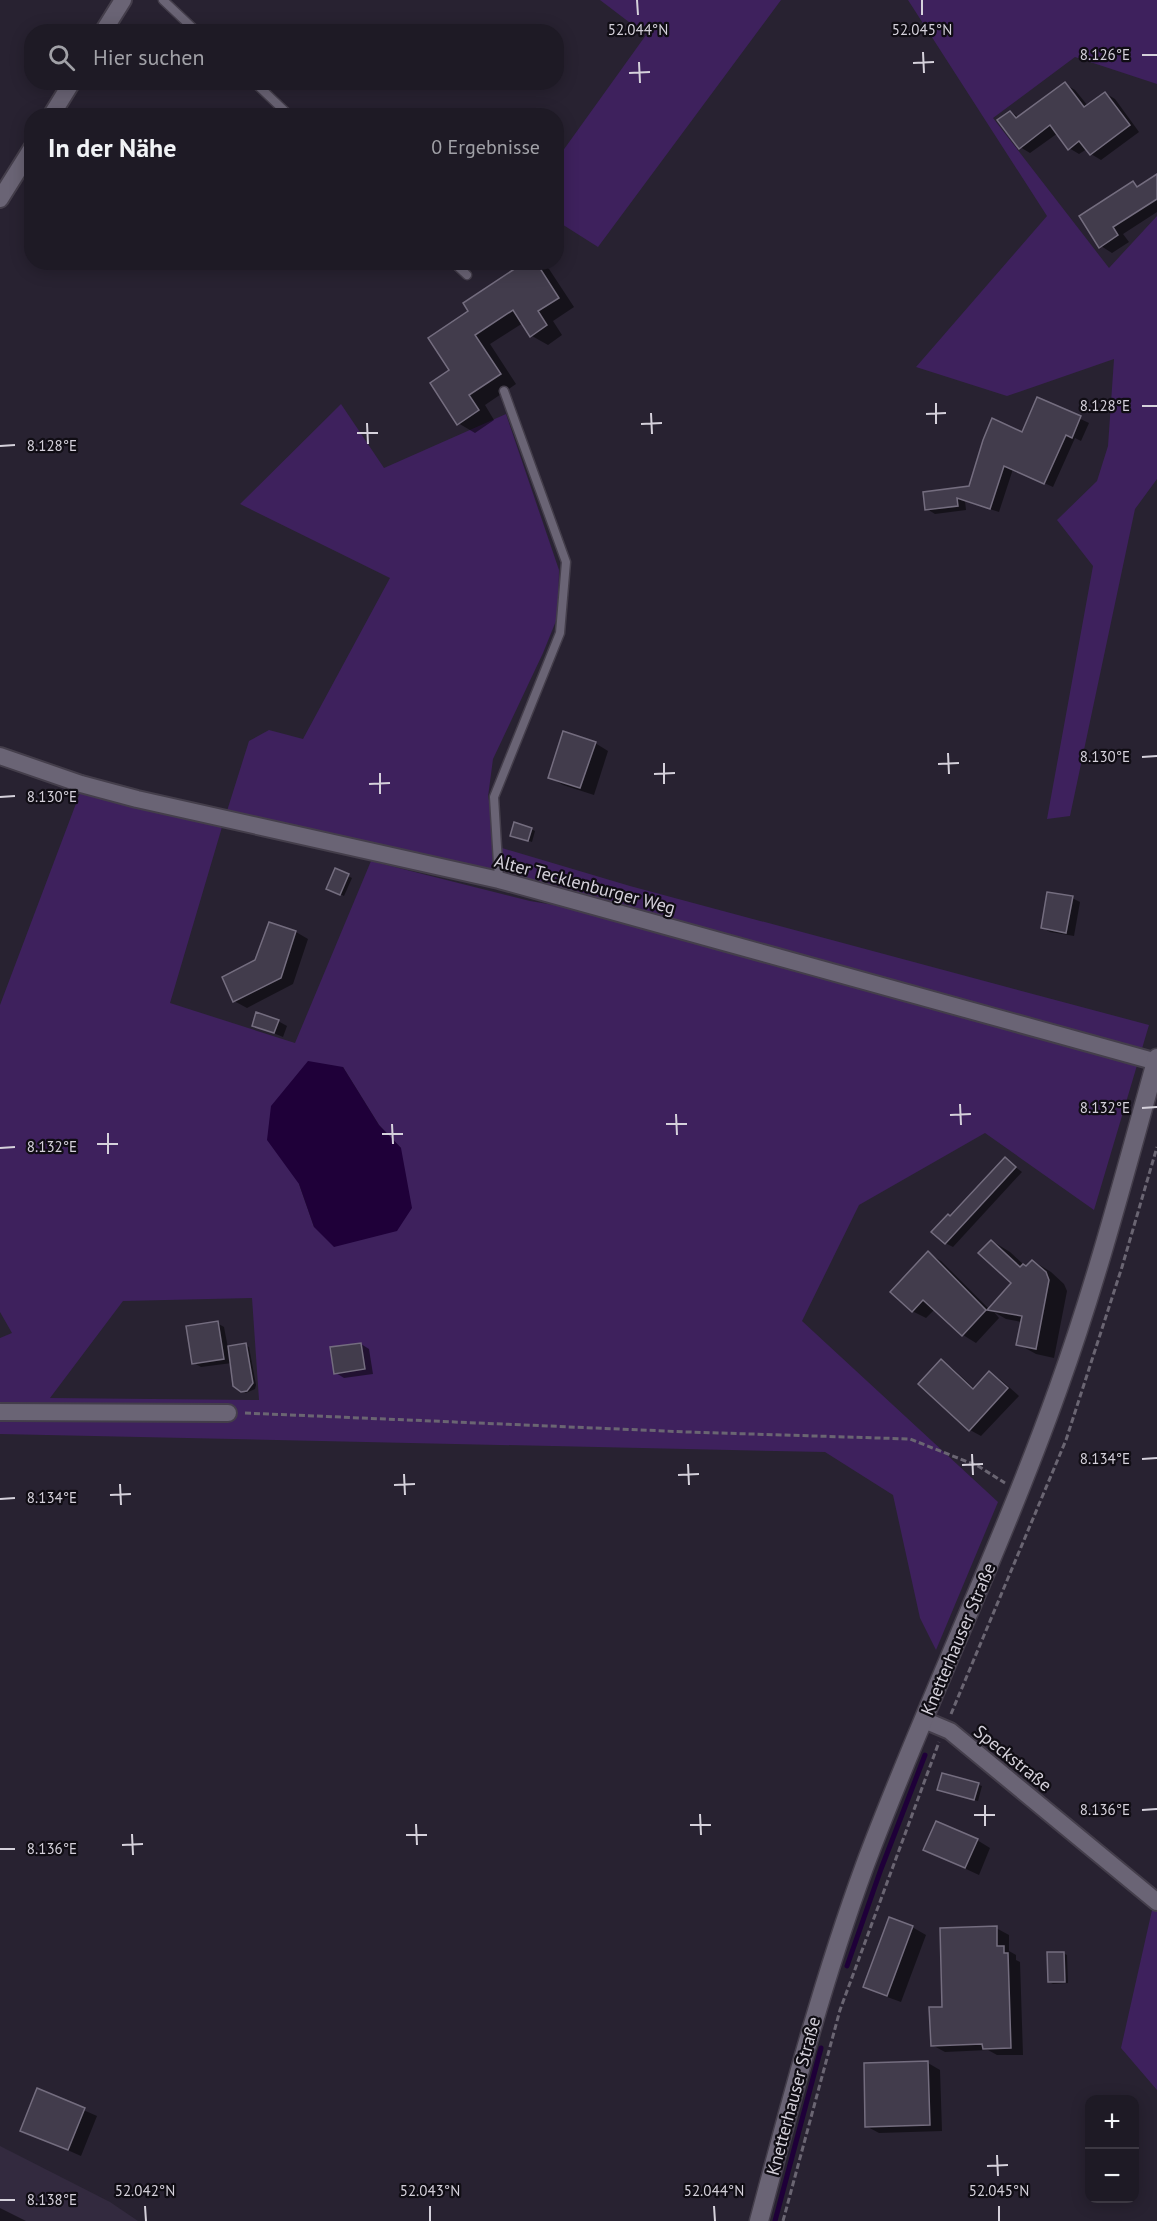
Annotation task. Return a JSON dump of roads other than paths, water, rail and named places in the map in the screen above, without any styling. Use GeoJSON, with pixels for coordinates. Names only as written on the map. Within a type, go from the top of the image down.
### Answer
{"type":"FeatureCollection","features":[{"type":"Feature","properties":{"kind":"street"},"geometry":{"type":"LineString","coordinates":[[109,24],[123,0]]}},
{"type":"Feature","properties":{"kind":"street"},"geometry":{"type":"LineString","coordinates":[[56,108],[67,90]]}},
{"type":"Feature","properties":{"kind":"street"},"geometry":{"type":"LineString","coordinates":[[0,199],[24,161]]}},
{"type":"Feature","properties":{"kind":"street","name":"Alter Tecklenburger Weg"},"geometry":{"type":"LineString","coordinates":[[0,756],[81,784],[137,798],[499,880],[1157,1060]]}},
{"type":"Feature","properties":{"kind":"street","name":"Knetterhauser Straße"},"geometry":{"type":"LineString","coordinates":[[759,2221],[830,1963],[866,1864],[1019,1492],[1059,1387],[1099,1261],[1157,1060]]}},
{"type":"Feature","properties":{"kind":"street"},"geometry":{"type":"LineString","coordinates":[[0,1412],[228,1413]]}},
{"type":"Feature","properties":{"kind":"street","name":"Speckstraße"},"geometry":{"type":"LineString","coordinates":[[924,1720],[945,1728],[1157,1902]]}},
{"type":"Feature","properties":{"kind":"lane"},"geometry":{"type":"LineString","coordinates":[[163,0],[188,24]]}},
{"type":"Feature","properties":{"kind":"lane"},"geometry":{"type":"LineString","coordinates":[[262,90],[282,108]]}},
{"type":"Feature","properties":{"kind":"lane"},"geometry":{"type":"LineString","coordinates":[[462,270],[467,275]]}},
{"type":"Feature","properties":{"kind":"lane"},"geometry":{"type":"LineString","coordinates":[[499,880],[494,797],[560,633],[566,562],[504,391]]}},
{"type":"Feature","properties":{"kind":"waterway"},"geometry":{"type":"LineString","coordinates":[[847,1966],[925,1755]]}},
{"type":"Feature","properties":{"kind":"waterway"},"geometry":{"type":"LineString","coordinates":[[775,2221],[821,2048]]}}]}
